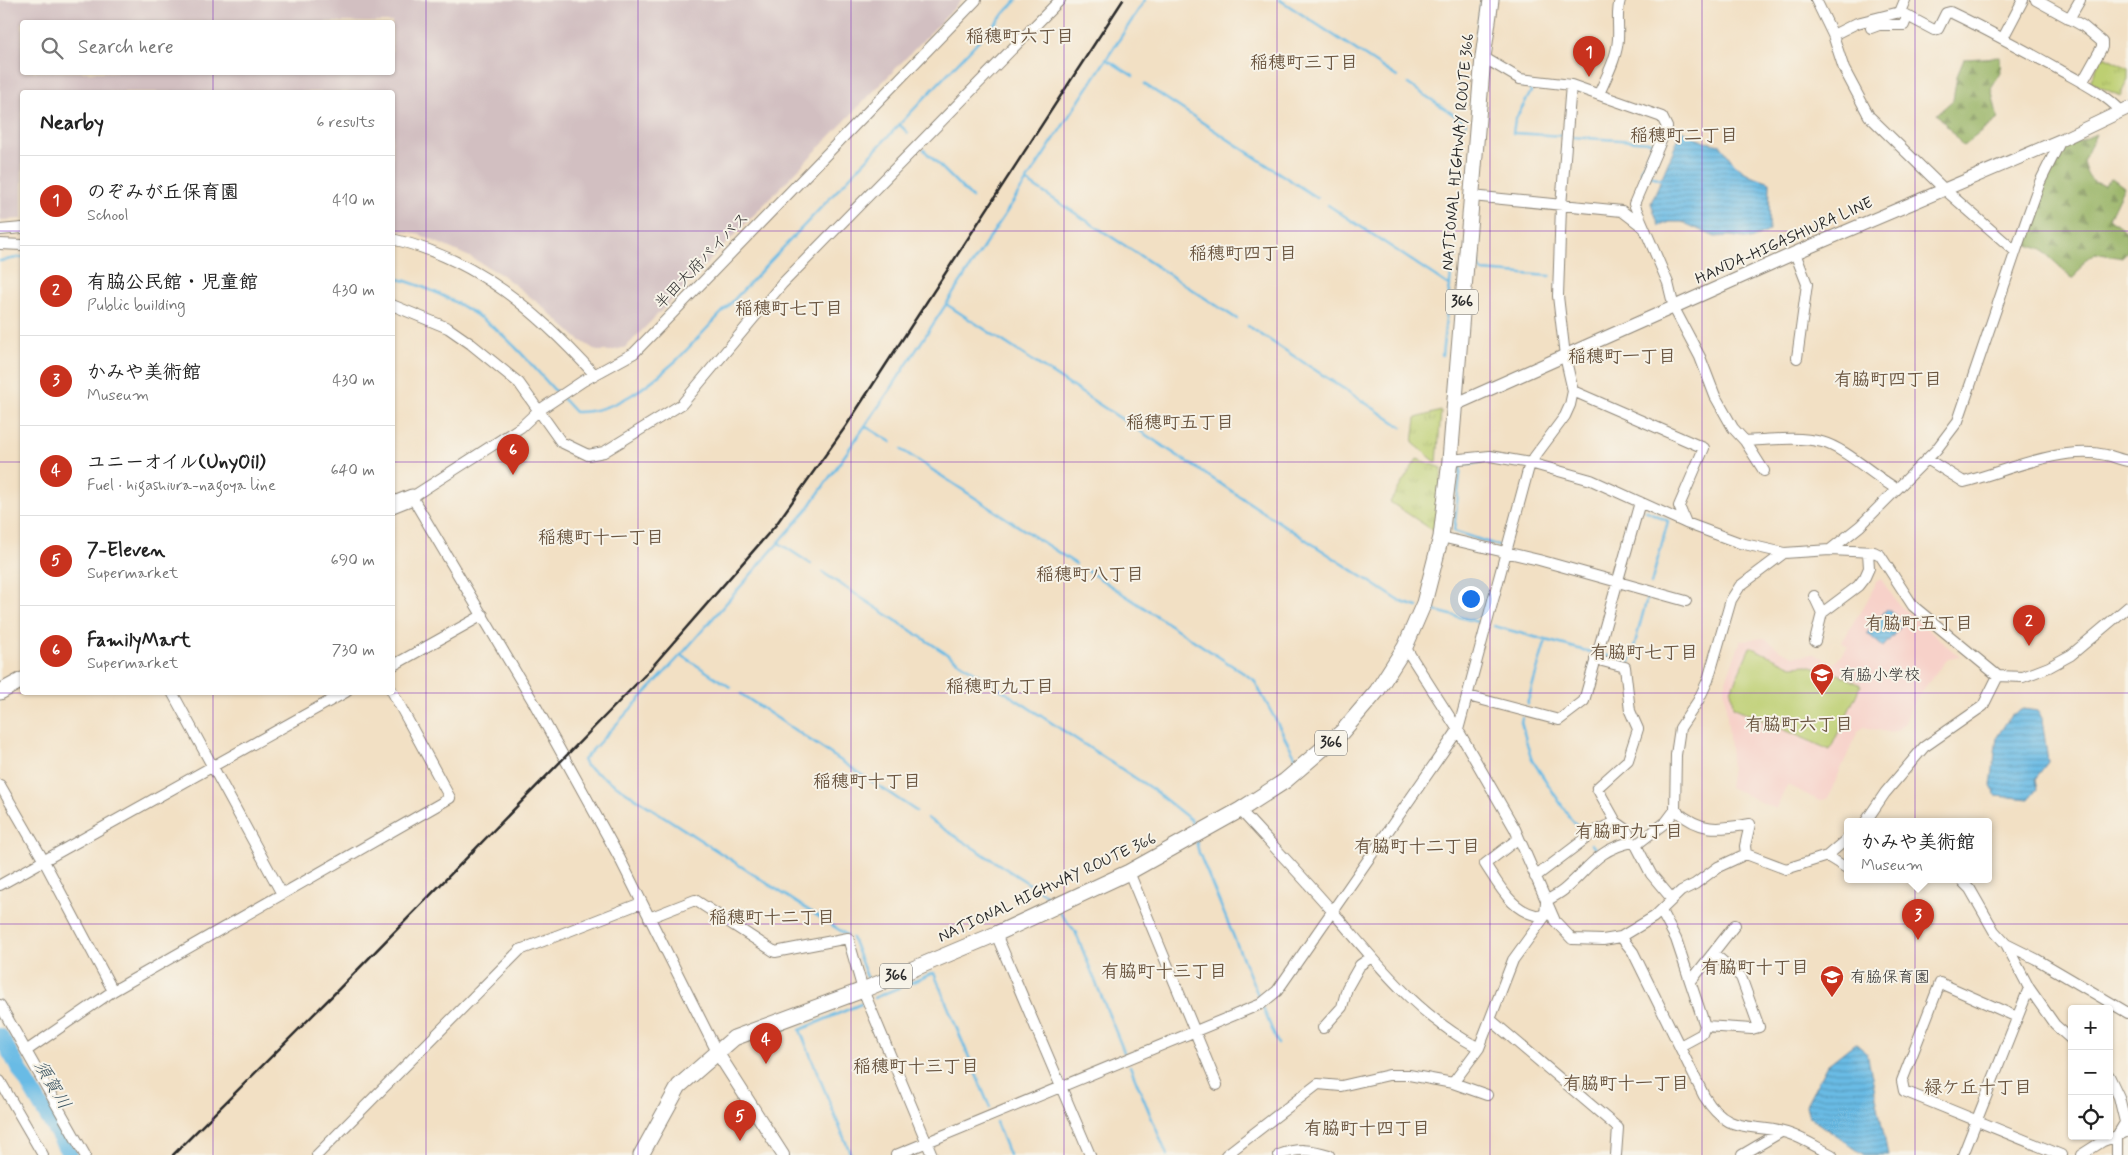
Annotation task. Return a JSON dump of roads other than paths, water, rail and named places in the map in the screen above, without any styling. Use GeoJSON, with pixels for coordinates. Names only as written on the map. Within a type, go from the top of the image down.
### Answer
{"type":"FeatureCollection","features":[{"type":"Feature","properties":{"kind":"highway","name":"NATIONAL HIGHWAY ROUTE 366"},"geometry":{"type":"LineString","coordinates":[[641,1155],[679,1086],[734,1038],[863,990],[996,934],[1129,872],[1240,810],[1285,781],[1342,732],[1377,691],[1405,647],[1422,608],[1441,538],[1450,460],[1482,57],[1491,0]]}},
{"type":"Feature","properties":{"kind":"highway"},"geometry":{"type":"LineString","coordinates":[[395,504],[412,497]]}},
{"type":"Feature","properties":{"kind":"highway"},"geometry":{"type":"LineString","coordinates":[[0,692],[20,681]]}},
{"type":"Feature","properties":{"kind":"main road","name":"HANDA-HIGASHIURA LINE"},"geometry":{"type":"LineString","coordinates":[[1454,405],[1795,253],[2061,140],[2124,109]]}},
{"type":"Feature","properties":{"kind":"main road"},"geometry":{"type":"LineString","coordinates":[[717,1052],[783,1155]]}},
{"type":"Feature","properties":{"kind":"street","name":"半田大府パイパス"},"geometry":{"type":"LineString","coordinates":[[412,497],[521,428],[540,410],[583,381],[634,354],[976,0]]}},
{"type":"Feature","properties":{"kind":"street"},"geometry":{"type":"LineString","coordinates":[[395,306],[448,328],[519,383],[561,442],[588,455],[604,452],[682,404],[782,284],[1060,0]]}},
{"type":"Feature","properties":{"kind":"street"},"geometry":{"type":"LineString","coordinates":[[1600,94],[1616,52],[1618,38],[1617,11],[1620,0]]}},
{"type":"Feature","properties":{"kind":"street"},"geometry":{"type":"LineString","coordinates":[[1816,0],[1833,35],[1844,69],[1869,116],[1944,190],[2015,251]]}},
{"type":"Feature","properties":{"kind":"street"},"geometry":{"type":"LineString","coordinates":[[1871,28],[1879,25],[1904,25],[1905,0]]}},
{"type":"Feature","properties":{"kind":"street"},"geometry":{"type":"LineString","coordinates":[[2003,38],[2023,0]]}},
{"type":"Feature","properties":{"kind":"street"},"geometry":{"type":"LineString","coordinates":[[2036,0],[2084,26],[2102,42],[2102,47],[2082,83]]}},
{"type":"Feature","properties":{"kind":"street"},"geometry":{"type":"LineString","coordinates":[[2069,18],[2080,0]]}},
{"type":"Feature","properties":{"kind":"street"},"geometry":{"type":"LineString","coordinates":[[1833,35],[1858,23],[1904,15],[1934,30],[1938,29],[1946,13],[1950,12],[2003,38],[2124,109]]}},
{"type":"Feature","properties":{"kind":"street"},"geometry":{"type":"LineString","coordinates":[[1482,57],[1520,79],[1571,86],[1600,94],[1662,117],[1668,127],[1634,204],[1668,283],[1674,308],[1700,357],[1716,396],[1733,428],[1745,441],[1764,471]]}},
{"type":"Feature","properties":{"kind":"street"},"geometry":{"type":"LineString","coordinates":[[896,1155],[1261,1004],[1277,991],[1458,730],[1529,467],[1565,416],[1572,391],[1565,356],[1558,296],[1561,206],[1571,86]]}},
{"type":"Feature","properties":{"kind":"street"},"geometry":{"type":"LineString","coordinates":[[1830,550],[1860,526],[1897,489],[1950,434],[1958,421],[2040,182],[2061,140]]}},
{"type":"Feature","properties":{"kind":"street"},"geometry":{"type":"LineString","coordinates":[[1472,196],[1561,206],[1622,210],[1644,227]]}},
{"type":"Feature","properties":{"kind":"street"},"geometry":{"type":"LineString","coordinates":[[0,230],[20,228]]}},
{"type":"Feature","properties":{"kind":"street"},"geometry":{"type":"LineString","coordinates":[[395,241],[420,246],[461,263],[490,280],[520,301],[553,329],[594,374]]}},
{"type":"Feature","properties":{"kind":"street"},"geometry":{"type":"LineString","coordinates":[[0,244],[20,245]]}},
{"type":"Feature","properties":{"kind":"street"},"geometry":{"type":"LineString","coordinates":[[1795,253],[1807,284],[1806,308],[1796,352],[1797,358]]}},
{"type":"Feature","properties":{"kind":"street"},"geometry":{"type":"LineString","coordinates":[[1572,391],[1704,448],[1679,506],[1686,522]]}},
{"type":"Feature","properties":{"kind":"street"},"geometry":{"type":"LineString","coordinates":[[1745,441],[1801,439],[1823,443],[1841,451],[1897,489]]}},
{"type":"Feature","properties":{"kind":"street"},"geometry":{"type":"LineString","coordinates":[[1926,459],[1964,482],[2051,457],[2069,454],[2106,454],[2128,461]]}},
{"type":"Feature","properties":{"kind":"street"},"geometry":{"type":"LineString","coordinates":[[1450,460],[1490,456],[1529,467],[1592,480],[1639,506],[1740,543],[1784,553],[1830,550],[1868,552],[1880,555],[1914,606],[1998,676],[2023,677],[2048,668],[2070,655],[2128,607]]}},
{"type":"Feature","properties":{"kind":"street"},"geometry":{"type":"LineString","coordinates":[[412,497],[483,615],[619,857],[717,1052]]}},
{"type":"Feature","properties":{"kind":"street"},"geometry":{"type":"LineString","coordinates":[[1468,696],[1559,720],[1584,701],[1616,582],[1639,506]]}},
{"type":"Feature","properties":{"kind":"street"},"geometry":{"type":"LineString","coordinates":[[1441,538],[1506,552],[1686,601]]}},
{"type":"Feature","properties":{"kind":"street"},"geometry":{"type":"LineString","coordinates":[[1815,641],[1822,613],[1858,586],[1865,577],[1869,568],[1868,552]]}},
{"type":"Feature","properties":{"kind":"street"},"geometry":{"type":"LineString","coordinates":[[1546,901],[1565,889],[1600,854],[1634,844],[1666,822],[1675,810],[1676,755],[1680,728],[1698,701],[1708,680],[1731,600],[1740,586],[1784,553]]}},
{"type":"Feature","properties":{"kind":"street"},"geometry":{"type":"LineString","coordinates":[[1814,596],[1822,613]]}},
{"type":"Feature","properties":{"kind":"street"},"geometry":{"type":"LineString","coordinates":[[395,664],[483,615]]}},
{"type":"Feature","properties":{"kind":"street"},"geometry":{"type":"LineString","coordinates":[[1405,647],[1458,730],[1519,838],[1555,921],[1572,939],[1594,940],[1621,937],[1661,911],[1672,899],[1718,867],[1746,854],[1786,869],[1827,856],[1844,841]]}},
{"type":"Feature","properties":{"kind":"street"},"geometry":{"type":"LineString","coordinates":[[1595,659],[1625,667],[1630,711],[1638,729],[1628,760],[1597,788],[1616,822],[1626,829],[1652,874],[1672,899]]}},
{"type":"Feature","properties":{"kind":"street"},"geometry":{"type":"LineString","coordinates":[[1868,818],[1924,746],[1983,706],[1998,676]]}},
{"type":"Feature","properties":{"kind":"street"},"geometry":{"type":"LineString","coordinates":[[174,695],[282,894]]}},
{"type":"Feature","properties":{"kind":"street"},"geometry":{"type":"LineString","coordinates":[[0,885],[214,768],[341,695]]}},
{"type":"Feature","properties":{"kind":"street"},"geometry":{"type":"LineString","coordinates":[[26,1051],[113,991],[450,798],[394,695]]}},
{"type":"Feature","properties":{"kind":"street"},"geometry":{"type":"LineString","coordinates":[[0,784],[44,861],[113,991]]}},
{"type":"Feature","properties":{"kind":"street"},"geometry":{"type":"LineString","coordinates":[[1240,810],[1333,912],[1370,958],[1439,1025],[1479,1048]]}},
{"type":"Feature","properties":{"kind":"street"},"geometry":{"type":"LineString","coordinates":[[1675,810],[1698,826],[1715,828],[1750,824],[1744,846],[1746,854]]}},
{"type":"Feature","properties":{"kind":"street"},"geometry":{"type":"LineString","coordinates":[[1535,877],[1597,830],[1616,822]]}},
{"type":"Feature","properties":{"kind":"street"},"geometry":{"type":"LineString","coordinates":[[1519,838],[1484,864],[1512,904],[1535,916],[1544,916]]}},
{"type":"Feature","properties":{"kind":"street"},"geometry":{"type":"LineString","coordinates":[[1827,856],[1844,867]]}},
{"type":"Feature","properties":{"kind":"street"},"geometry":{"type":"LineString","coordinates":[[1129,872],[1216,1085]]}},
{"type":"Feature","properties":{"kind":"street"},"geometry":{"type":"LineString","coordinates":[[1964,883],[1970,889],[1994,931],[2006,944],[2029,988],[2055,1025],[2068,1036]]}},
{"type":"Feature","properties":{"kind":"street"},"geometry":{"type":"LineString","coordinates":[[649,918],[695,900],[775,952],[848,938],[863,990],[932,1155]]}},
{"type":"Feature","properties":{"kind":"street"},"geometry":{"type":"LineString","coordinates":[[1453,1083],[1479,1048],[1513,960],[1544,916],[1546,901]]}},
{"type":"Feature","properties":{"kind":"street"},"geometry":{"type":"LineString","coordinates":[[317,1155],[520,950],[641,903]]}},
{"type":"Feature","properties":{"kind":"street"},"geometry":{"type":"LineString","coordinates":[[1661,911],[1673,933],[1705,1026],[1702,1034],[1680,1046]]}},
{"type":"Feature","properties":{"kind":"street"},"geometry":{"type":"LineString","coordinates":[[1691,981],[1735,925]]}},
{"type":"Feature","properties":{"kind":"street"},"geometry":{"type":"LineString","coordinates":[[996,934],[1090,1155]]}},
{"type":"Feature","properties":{"kind":"street"},"geometry":{"type":"LineString","coordinates":[[1621,937],[1633,952],[1704,1096],[1720,1117],[1735,1125],[1781,1132],[1796,1137],[1832,1155]]}},
{"type":"Feature","properties":{"kind":"street"},"geometry":{"type":"LineString","coordinates":[[2006,944],[2036,959],[2128,1013]]}},
{"type":"Feature","properties":{"kind":"street"},"geometry":{"type":"LineString","coordinates":[[1705,1026],[1752,1029],[1759,1027],[1741,977],[1713,953]]}},
{"type":"Feature","properties":{"kind":"street"},"geometry":{"type":"LineString","coordinates":[[1323,1028],[1342,1007],[1347,988],[1360,965],[1370,958]]}},
{"type":"Feature","properties":{"kind":"street"},"geometry":{"type":"LineString","coordinates":[[2017,1017],[1940,983],[1902,1081],[1904,1090],[2061,1155]]}},
{"type":"Feature","properties":{"kind":"street"},"geometry":{"type":"LineString","coordinates":[[1963,1155],[2029,988]]}},
{"type":"Feature","properties":{"kind":"street"},"geometry":{"type":"LineString","coordinates":[[0,1005],[85,1155]]}},
{"type":"Feature","properties":{"kind":"street"},"geometry":{"type":"LineString","coordinates":[[1491,1020],[1618,1128],[1616,1155]]}},
{"type":"Feature","properties":{"kind":"street"},"geometry":{"type":"LineString","coordinates":[[1226,1155],[1318,1084],[1341,1086],[1389,1075],[1409,1075],[1453,1083],[1486,1095]]}},
{"type":"Feature","properties":{"kind":"street"},"geometry":{"type":"LineString","coordinates":[[0,1081],[43,1155]]}},
{"type":"Feature","properties":{"kind":"street"},"geometry":{"type":"LineString","coordinates":[[2081,1155],[2103,1141],[2117,1136],[2127,1124],[2113,1084]]}},
{"type":"Feature","properties":{"kind":"street"},"geometry":{"type":"LineString","coordinates":[[1742,1155],[1781,1132]]}},
{"type":"Feature","properties":{"kind":"street"},"geometry":{"type":"LineString","coordinates":[[2117,1136],[2117,1155]]}},
{"type":"Feature","properties":{"kind":"street"},"geometry":{"type":"LineString","coordinates":[[1279,1155],[1295,1149],[1314,1150],[1330,1155]]}},
{"type":"Feature","properties":{"kind":"water"},"geometry":{"type":"Polygon","coordinates":[[[1682,130],[1705,142],[1721,145],[1731,160],[1741,169],[1770,182],[1769,231],[1751,239],[1730,236],[1715,237],[1682,222],[1670,222],[1659,226],[1651,203],[1682,130]]]}},
{"type":"Feature","properties":{"kind":"water"},"geometry":{"type":"Polygon","coordinates":[[[1887,609],[1904,623],[1883,647],[1867,633],[1887,609]]]}},
{"type":"Feature","properties":{"kind":"water"},"geometry":{"type":"Polygon","coordinates":[[[2024,709],[2037,711],[2042,718],[2048,762],[2035,779],[2037,789],[2029,799],[1996,796],[1991,786],[1997,737],[2011,715],[2024,709]]]}},
{"type":"Feature","properties":{"kind":"water"},"geometry":{"type":"Polygon","coordinates":[[[1855,1043],[1867,1053],[1888,1155],[1864,1155],[1809,1117],[1806,1105],[1827,1065],[1855,1043]]]}},
{"type":"Feature","properties":{"kind":"waterway"},"geometry":{"type":"LineString","coordinates":[[563,399],[575,412],[604,408],[644,387],[678,359],[1017,0]]}},
{"type":"Feature","properties":{"kind":"waterway"},"geometry":{"type":"LineString","coordinates":[[847,935],[586,766],[583,760],[681,655],[807,510],[892,387],[1145,0]]}},
{"type":"Feature","properties":{"kind":"waterway"},"geometry":{"type":"LineString","coordinates":[[1280,0],[1397,77]]}},
{"type":"Feature","properties":{"kind":"waterway"},"geometry":{"type":"LineString","coordinates":[[1477,35],[1482,0]]}},
{"type":"Feature","properties":{"kind":"waterway"},"geometry":{"type":"LineString","coordinates":[[1106,59],[1133,76]]}},
{"type":"Feature","properties":{"kind":"waterway"},"geometry":{"type":"LineString","coordinates":[[1144,84],[1317,198]]}},
{"type":"Feature","properties":{"kind":"waterway"},"geometry":{"type":"LineString","coordinates":[[1408,84],[1466,123]]}},
{"type":"Feature","properties":{"kind":"waterway"},"geometry":{"type":"LineString","coordinates":[[1528,86],[1531,92],[1515,120],[1513,133],[1565,136]]}},
{"type":"Feature","properties":{"kind":"waterway"},"geometry":{"type":"LineString","coordinates":[[900,125],[908,133]]}},
{"type":"Feature","properties":{"kind":"waterway"},"geometry":{"type":"LineString","coordinates":[[1570,137],[1653,142],[1640,172],[1644,173]]}},
{"type":"Feature","properties":{"kind":"waterway"},"geometry":{"type":"LineString","coordinates":[[924,150],[972,198]]}},
{"type":"Feature","properties":{"kind":"waterway"},"geometry":{"type":"LineString","coordinates":[[1649,175],[1663,180]]}},
{"type":"Feature","properties":{"kind":"waterway"},"geometry":{"type":"LineString","coordinates":[[1026,181],[1237,319]]}},
{"type":"Feature","properties":{"kind":"waterway"},"geometry":{"type":"LineString","coordinates":[[1328,205],[1450,286]]}},
{"type":"Feature","properties":{"kind":"waterway"},"geometry":{"type":"LineString","coordinates":[[1442,355],[1453,256],[1457,257]]}},
{"type":"Feature","properties":{"kind":"waterway"},"geometry":{"type":"LineString","coordinates":[[0,261],[20,257]]}},
{"type":"Feature","properties":{"kind":"waterway"},"geometry":{"type":"LineString","coordinates":[[1475,259],[1479,259],[1479,266],[1482,271],[1550,276]]}},
{"type":"Feature","properties":{"kind":"waterway"},"geometry":{"type":"LineString","coordinates":[[395,278],[448,298],[474,313],[514,346],[559,395]]}},
{"type":"Feature","properties":{"kind":"waterway"},"geometry":{"type":"LineString","coordinates":[[946,304],[1401,602],[1418,607]]}},
{"type":"Feature","properties":{"kind":"waterway"},"geometry":{"type":"LineString","coordinates":[[1248,326],[1402,427]]}},
{"type":"Feature","properties":{"kind":"waterway"},"geometry":{"type":"LineString","coordinates":[[865,426],[891,442]]}},
{"type":"Feature","properties":{"kind":"waterway"},"geometry":{"type":"LineString","coordinates":[[902,450],[1076,564]]}},
{"type":"Feature","properties":{"kind":"waterway"},"geometry":{"type":"LineString","coordinates":[[1481,462],[1461,465],[1454,531],[1499,546]]}},
{"type":"Feature","properties":{"kind":"waterway"},"geometry":{"type":"LineString","coordinates":[[1645,510],[1668,521],[1651,584]]}},
{"type":"Feature","properties":{"kind":"waterway"},"geometry":{"type":"LineString","coordinates":[[779,543],[811,564]]}},
{"type":"Feature","properties":{"kind":"waterway"},"geometry":{"type":"LineString","coordinates":[[1088,571],[1254,680],[1296,758]]}},
{"type":"Feature","properties":{"kind":"waterway"},"geometry":{"type":"LineString","coordinates":[[822,572],[1152,789],[1191,820],[1194,830]]}},
{"type":"Feature","properties":{"kind":"waterway"},"geometry":{"type":"LineString","coordinates":[[1604,655],[1630,662],[1647,598]]}},
{"type":"Feature","properties":{"kind":"waterway"},"geometry":{"type":"LineString","coordinates":[[1428,609],[1478,622]]}},
{"type":"Feature","properties":{"kind":"waterway"},"geometry":{"type":"LineString","coordinates":[[1494,626],[1590,652]]}},
{"type":"Feature","properties":{"kind":"waterway"},"geometry":{"type":"LineString","coordinates":[[1527,704],[1546,640]]}},
{"type":"Feature","properties":{"kind":"waterway"},"geometry":{"type":"LineString","coordinates":[[681,655],[730,687]]}},
{"type":"Feature","properties":{"kind":"waterway"},"geometry":{"type":"LineString","coordinates":[[741,694],[916,811]]}},
{"type":"Feature","properties":{"kind":"waterway"},"geometry":{"type":"LineString","coordinates":[[1522,718],[1521,722],[1531,758],[1570,818],[1582,832]]}},
{"type":"Feature","properties":{"kind":"waterway"},"geometry":{"type":"LineString","coordinates":[[927,818],[1045,894],[1049,900]]}},
{"type":"Feature","properties":{"kind":"waterway"},"geometry":{"type":"LineString","coordinates":[[1196,841],[1199,853],[1260,1000]]}},
{"type":"Feature","properties":{"kind":"waterway"},"geometry":{"type":"LineString","coordinates":[[1591,844],[1597,850]]}},
{"type":"Feature","properties":{"kind":"waterway"},"geometry":{"type":"LineString","coordinates":[[1060,913],[1075,931],[1124,1052]]}},
{"type":"Feature","properties":{"kind":"waterway"},"geometry":{"type":"LineString","coordinates":[[852,938],[867,977]]}},
{"type":"Feature","properties":{"kind":"waterway"},"geometry":{"type":"LineString","coordinates":[[874,998],[934,973],[990,1108]]}},
{"type":"Feature","properties":{"kind":"waterway"},"geometry":{"type":"LineString","coordinates":[[851,1155],[800,1030],[861,1004]]}},
{"type":"Feature","properties":{"kind":"waterway"},"geometry":{"type":"LineString","coordinates":[[1263,1008],[1278,1044]]}},
{"type":"Feature","properties":{"kind":"waterway","name":"須賀川"},"geometry":{"type":"LineString","coordinates":[[0,1036],[70,1155]]}},
{"type":"Feature","properties":{"kind":"waterway"},"geometry":{"type":"LineString","coordinates":[[1130,1066],[1167,1155]]}},
{"type":"Feature","properties":{"kind":"waterway"},"geometry":{"type":"LineString","coordinates":[[996,1122],[1009,1155]]}},
{"type":"Feature","properties":{"kind":"railway"},"geometry":{"type":"LineString","coordinates":[[173,1155],[332,996],[644,676],[775,526],[846,426],[1123,0]]}},
{"type":"Feature","properties":{"kind":"place","name":"のぞみが丘保育園"},"geometry":{"type":"Point","coordinates":[1589,77]}},
{"type":"Feature","properties":{"kind":"place","name":"FamilyMart"},"geometry":{"type":"Point","coordinates":[513,475]}},
{"type":"Feature","properties":{"kind":"place","name":"有脇公民館・児童館"},"geometry":{"type":"Point","coordinates":[2029,646]}},
{"type":"Feature","properties":{"kind":"place","name":"有脇小学校"},"geometry":{"type":"Point","coordinates":[1822,696]}},
{"type":"Feature","properties":{"kind":"place","name":"かみや美術館"},"geometry":{"type":"Point","coordinates":[1918,940]}},
{"type":"Feature","properties":{"kind":"place","name":"有脇保育園"},"geometry":{"type":"Point","coordinates":[1832,998]}},
{"type":"Feature","properties":{"kind":"place","name":"ユニーオイル(UnyOil)"},"geometry":{"type":"Point","coordinates":[766,1064]}},
{"type":"Feature","properties":{"kind":"place","name":"7-Eleven"},"geometry":{"type":"Point","coordinates":[740,1141]}},
{"type":"Feature","properties":{"kind":"district","name":"稲穂町六丁目"},"geometry":{"type":"Point","coordinates":[1020,37]}},
{"type":"Feature","properties":{"kind":"district","name":"稲穂町三丁目"},"geometry":{"type":"Point","coordinates":[1304,63]}},
{"type":"Feature","properties":{"kind":"district","name":"稲穂町二丁目"},"geometry":{"type":"Point","coordinates":[1684,136]}},
{"type":"Feature","properties":{"kind":"district","name":"稲穂町四丁目"},"geometry":{"type":"Point","coordinates":[1243,254]}},
{"type":"Feature","properties":{"kind":"district","name":"稲穂町七丁目"},"geometry":{"type":"Point","coordinates":[789,309]}},
{"type":"Feature","properties":{"kind":"district","name":"稲穂町一丁目"},"geometry":{"type":"Point","coordinates":[1622,357]}},
{"type":"Feature","properties":{"kind":"district","name":"有脇町四丁目"},"geometry":{"type":"Point","coordinates":[1888,380]}},
{"type":"Feature","properties":{"kind":"district","name":"稲穂町五丁目"},"geometry":{"type":"Point","coordinates":[1180,423]}},
{"type":"Feature","properties":{"kind":"district","name":"稲穂町十一丁目"},"geometry":{"type":"Point","coordinates":[601,538]}},
{"type":"Feature","properties":{"kind":"district","name":"稲穂町八丁目"},"geometry":{"type":"Point","coordinates":[1090,575]}},
{"type":"Feature","properties":{"kind":"district","name":"有脇町五丁目"},"geometry":{"type":"Point","coordinates":[1919,624]}},
{"type":"Feature","properties":{"kind":"district","name":"有脇町七丁目"},"geometry":{"type":"Point","coordinates":[1644,653]}},
{"type":"Feature","properties":{"kind":"district","name":"稲穂町九丁目"},"geometry":{"type":"Point","coordinates":[1000,687]}},
{"type":"Feature","properties":{"kind":"district","name":"有脇町六丁目"},"geometry":{"type":"Point","coordinates":[1799,725]}},
{"type":"Feature","properties":{"kind":"district","name":"稲穂町十丁目"},"geometry":{"type":"Point","coordinates":[867,782]}},
{"type":"Feature","properties":{"kind":"district","name":"有脇町九丁目"},"geometry":{"type":"Point","coordinates":[1629,832]}},
{"type":"Feature","properties":{"kind":"district","name":"有脇町十二丁目"},"geometry":{"type":"Point","coordinates":[1417,847]}},
{"type":"Feature","properties":{"kind":"district","name":"稲穂町十二丁目"},"geometry":{"type":"Point","coordinates":[772,918]}},
{"type":"Feature","properties":{"kind":"district","name":"有脇町十丁目"},"geometry":{"type":"Point","coordinates":[1755,968]}},
{"type":"Feature","properties":{"kind":"district","name":"有脇町十三丁目"},"geometry":{"type":"Point","coordinates":[1164,972]}},
{"type":"Feature","properties":{"kind":"district","name":"稲穂町十三丁目"},"geometry":{"type":"Point","coordinates":[916,1067]}},
{"type":"Feature","properties":{"kind":"district","name":"有脇町十一丁目"},"geometry":{"type":"Point","coordinates":[1626,1084]}},
{"type":"Feature","properties":{"kind":"district","name":"緑ケ丘十丁目"},"geometry":{"type":"Point","coordinates":[1978,1088]}},
{"type":"Feature","properties":{"kind":"district","name":"有脇町十四丁目"},"geometry":{"type":"Point","coordinates":[1367,1129]}}]}
